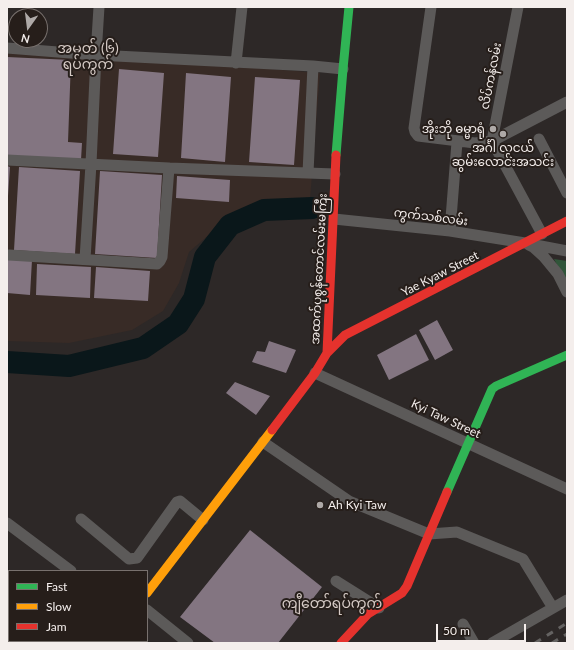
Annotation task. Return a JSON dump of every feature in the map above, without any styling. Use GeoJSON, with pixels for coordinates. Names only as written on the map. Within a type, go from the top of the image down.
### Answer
{"type":"FeatureCollection","features":[{"type":"Feature","properties":{"kind":"main road","name":"အထက်ပုစွန်တောင်လမ်းမကြီး"},"geometry":{"type":"LineString","coordinates":[[148,592],[315,373],[327,353],[335,174],[349,7]]}},
{"type":"Feature","properties":{"kind":"main road","name":"Yae Kyaw Street"},"geometry":{"type":"LineString","coordinates":[[327,353],[345,335],[567,221]]}},
{"type":"Feature","properties":{"kind":"main road"},"geometry":{"type":"LineString","coordinates":[[341,643],[368,614],[402,593],[410,580],[490,393],[496,386],[567,355]]}},
{"type":"Feature","properties":{"kind":"street"},"geometry":{"type":"LineString","coordinates":[[85,259],[99,7]]}},
{"type":"Feature","properties":{"kind":"street"},"geometry":{"type":"LineString","coordinates":[[236,62],[242,7]]}},
{"type":"Feature","properties":{"kind":"street"},"geometry":{"type":"LineString","coordinates":[[431,7],[414,128],[418,136],[474,144],[492,141],[567,102]]}},
{"type":"Feature","properties":{"kind":"street","name":"လိပ်ကန်လမ်း"},"geometry":{"type":"LineString","coordinates":[[492,141],[518,7]]}},
{"type":"Feature","properties":{"kind":"street"},"geometry":{"type":"LineString","coordinates":[[7,48],[96,55],[313,66],[343,69]]}},
{"type":"Feature","properties":{"kind":"street"},"geometry":{"type":"LineString","coordinates":[[308,173],[313,66]]}},
{"type":"Feature","properties":{"kind":"street"},"geometry":{"type":"LineString","coordinates":[[539,139],[567,193]]}},
{"type":"Feature","properties":{"kind":"street"},"geometry":{"type":"LineString","coordinates":[[492,141],[542,234]]}},
{"type":"Feature","properties":{"kind":"street"},"geometry":{"type":"LineString","coordinates":[[450,231],[457,142]]}},
{"type":"Feature","properties":{"kind":"street"},"geometry":{"type":"LineString","coordinates":[[7,160],[335,174]]}},
{"type":"Feature","properties":{"kind":"street"},"geometry":{"type":"LineString","coordinates":[[9,255],[157,264],[162,256],[169,168]]}},
{"type":"Feature","properties":{"kind":"street","name":"ကွက်သစ်လမ်း"},"geometry":{"type":"LineString","coordinates":[[334,219],[450,231],[567,251]]}},
{"type":"Feature","properties":{"kind":"street"},"geometry":{"type":"LineString","coordinates":[[525,243],[533,247],[544,257],[558,274],[567,292]]}},
{"type":"Feature","properties":{"kind":"street","name":"Kyi Taw Street"},"geometry":{"type":"LineString","coordinates":[[315,373],[567,489]]}},
{"type":"Feature","properties":{"kind":"street"},"geometry":{"type":"LineString","coordinates":[[263,442],[349,501],[429,534],[457,532],[523,559],[553,608]]}},
{"type":"Feature","properties":{"kind":"street"},"geometry":{"type":"LineString","coordinates":[[81,519],[129,559],[137,558],[177,502],[180,501],[203,520]]}},
{"type":"Feature","properties":{"kind":"street"},"geometry":{"type":"LineString","coordinates":[[7,523],[59,568]]}},
{"type":"Feature","properties":{"kind":"street"},"geometry":{"type":"LineString","coordinates":[[336,580],[379,608]]}},
{"type":"Feature","properties":{"kind":"street"},"geometry":{"type":"LineString","coordinates":[[492,643],[567,600]]}},
{"type":"Feature","properties":{"kind":"street"},"geometry":{"type":"LineString","coordinates":[[148,611],[188,643]]}},
{"type":"Feature","properties":{"kind":"street"},"geometry":{"type":"LineString","coordinates":[[462,624],[474,643]]}},
{"type":"Feature","properties":{"kind":"shaded area"},"geometry":{"type":"Polygon","coordinates":[[[7,48],[320,73],[310,200],[261,201],[225,221],[189,252],[179,283],[163,311],[132,330],[69,343],[7,341],[7,48]]]}},
{"type":"Feature","properties":{"kind":"green space"},"geometry":{"type":"Polygon","coordinates":[[[554,259],[567,261],[567,284],[554,259]]]}},
{"type":"Feature","properties":{"kind":"building"},"geometry":{"type":"Polygon","coordinates":[[[7,57],[71,60],[68,142],[82,143],[81,160],[7,157],[7,57]]]}},
{"type":"Feature","properties":{"kind":"building"},"geometry":{"type":"Polygon","coordinates":[[[119,69],[164,73],[158,157],[113,154],[119,69]]]}},
{"type":"Feature","properties":{"kind":"building"},"geometry":{"type":"Polygon","coordinates":[[[186,73],[231,77],[225,162],[181,158],[186,73]]]}},
{"type":"Feature","properties":{"kind":"building"},"geometry":{"type":"Polygon","coordinates":[[[255,77],[300,80],[294,165],[249,162],[255,77]]]}},
{"type":"Feature","properties":{"kind":"building"},"geometry":{"type":"Polygon","coordinates":[[[7,166],[10,167],[8,196],[7,196],[7,166]]]}},
{"type":"Feature","properties":{"kind":"building"},"geometry":{"type":"Polygon","coordinates":[[[19,167],[80,171],[75,254],[14,250],[19,167]]]}},
{"type":"Feature","properties":{"kind":"building"},"geometry":{"type":"Polygon","coordinates":[[[100,171],[162,175],[157,258],[95,254],[100,171]]]}},
{"type":"Feature","properties":{"kind":"building"},"geometry":{"type":"Polygon","coordinates":[[[177,176],[230,180],[229,202],[176,198],[177,176]]]}},
{"type":"Feature","properties":{"kind":"building"},"geometry":{"type":"Polygon","coordinates":[[[7,259],[32,260],[30,295],[7,293],[7,259]]]}},
{"type":"Feature","properties":{"kind":"building"},"geometry":{"type":"Polygon","coordinates":[[[37,264],[91,267],[90,298],[36,295],[37,264]]]}},
{"type":"Feature","properties":{"kind":"building"},"geometry":{"type":"Polygon","coordinates":[[[96,267],[150,271],[148,301],[94,298],[96,267]]]}},
{"type":"Feature","properties":{"kind":"building"},"geometry":{"type":"Polygon","coordinates":[[[437,320],[453,350],[435,360],[419,330],[437,320]]]}},
{"type":"Feature","properties":{"kind":"building"},"geometry":{"type":"Polygon","coordinates":[[[416,334],[429,360],[389,380],[377,355],[416,334]]]}},
{"type":"Feature","properties":{"kind":"building"},"geometry":{"type":"Polygon","coordinates":[[[269,341],[296,350],[286,373],[252,362],[257,351],[265,352],[269,341]]]}},
{"type":"Feature","properties":{"kind":"building"},"geometry":{"type":"Polygon","coordinates":[[[235,382],[270,396],[256,415],[226,393],[235,382]]]}},
{"type":"Feature","properties":{"kind":"building"},"geometry":{"type":"Polygon","coordinates":[[[250,530],[322,587],[278,643],[215,643],[180,617],[250,530]]]}},
{"type":"Feature","properties":{"kind":"waterway"},"geometry":{"type":"LineString","coordinates":[[7,362],[69,366],[143,348],[178,324],[194,299],[205,257],[230,225],[264,210],[312,208]]}},
{"type":"Feature","properties":{"kind":"railway"},"geometry":{"type":"LineString","coordinates":[[535,643],[567,623]]}},
{"type":"Feature","properties":{"kind":"railway"},"geometry":{"type":"LineString","coordinates":[[552,643],[567,634]]}},
{"type":"Feature","properties":{"kind":"traffic: fast"},"geometry":{"type":"LineString","coordinates":[[336,155],[349,7]]}},
{"type":"Feature","properties":{"kind":"traffic: fast"},"geometry":{"type":"LineString","coordinates":[[447,492],[492,389],[567,355]]}},
{"type":"Feature","properties":{"kind":"traffic: slow"},"geometry":{"type":"LineString","coordinates":[[148,592],[272,430]]}},
{"type":"Feature","properties":{"kind":"traffic: jam"},"geometry":{"type":"LineString","coordinates":[[272,430],[315,373],[327,353],[336,155]]}},
{"type":"Feature","properties":{"kind":"traffic: jam"},"geometry":{"type":"LineString","coordinates":[[327,353],[345,335],[567,221]]}},
{"type":"Feature","properties":{"kind":"traffic: jam"},"geometry":{"type":"LineString","coordinates":[[341,643],[368,614],[402,593],[407,586],[447,492]]}},
{"type":"Feature","properties":{"kind":"place","name":"အိုးဘို ဓမ္မာရုံ"},"geometry":{"type":"Point","coordinates":[493,129]}},
{"type":"Feature","properties":{"kind":"place","name":"အင်္ဂါ လူငယ် ဆွမ်းလောင်းအသင်း"},"geometry":{"type":"Point","coordinates":[503,134]}},
{"type":"Feature","properties":{"kind":"place","name":"Ah Kyi Taw"},"geometry":{"type":"Point","coordinates":[320,505]}},
{"type":"Feature","properties":{"kind":"district","name":"အမှတ် (၆) ရပ်ကွက်"},"geometry":{"type":"Point","coordinates":[88,56]}},
{"type":"Feature","properties":{"kind":"district","name":"ကျီတော်ရပ်ကွက်"},"geometry":{"type":"Point","coordinates":[332,603]}}]}
